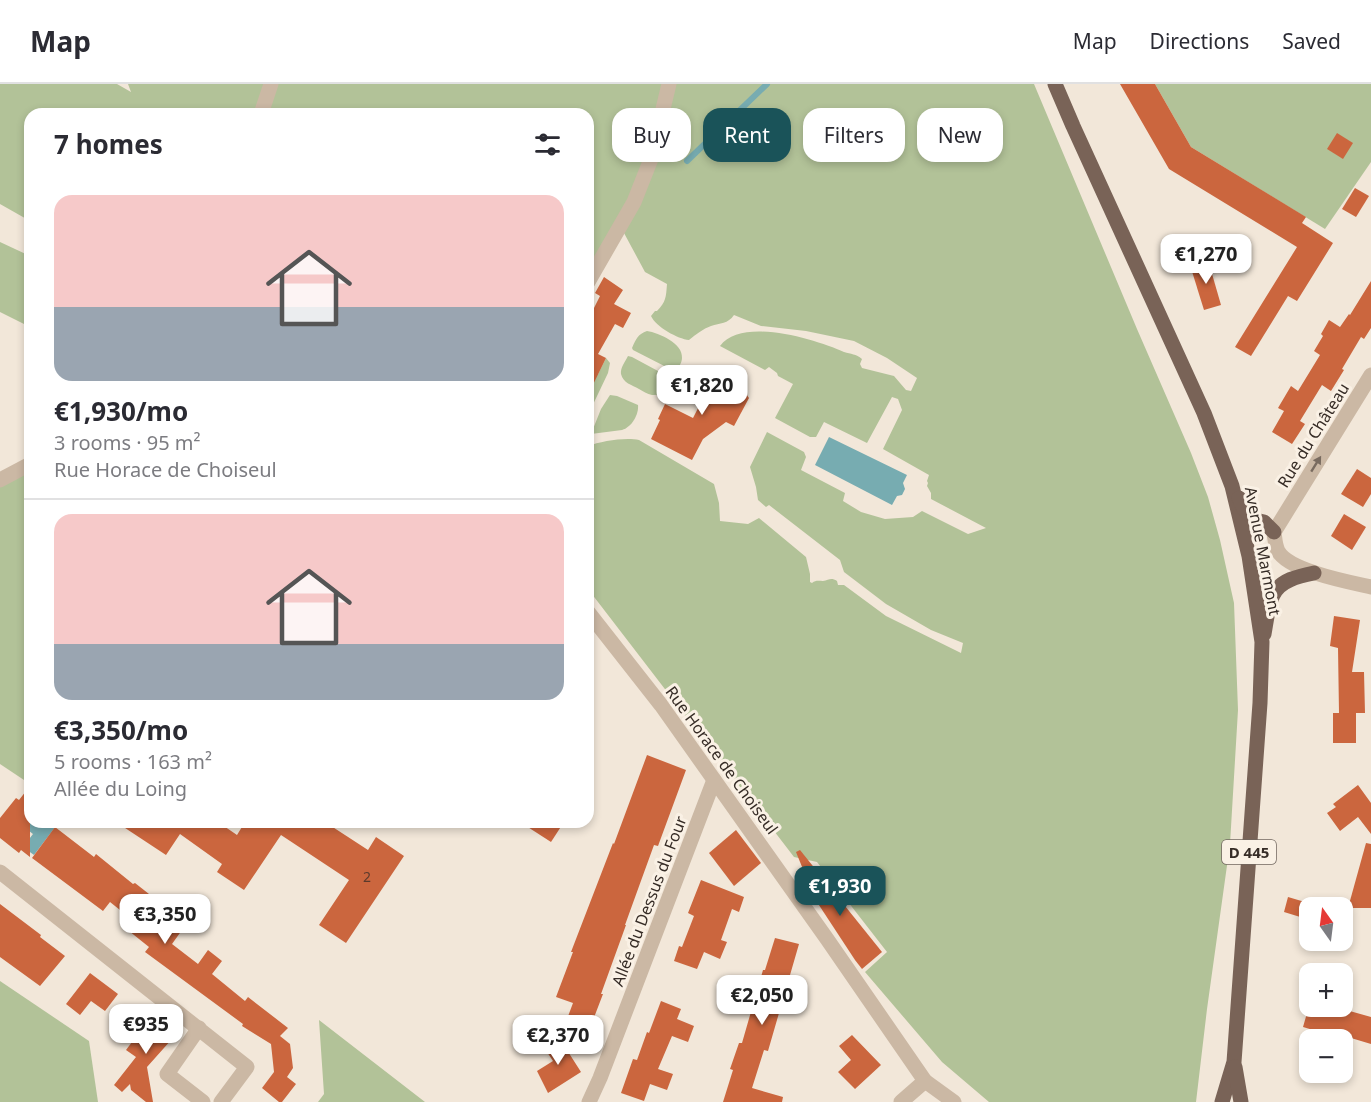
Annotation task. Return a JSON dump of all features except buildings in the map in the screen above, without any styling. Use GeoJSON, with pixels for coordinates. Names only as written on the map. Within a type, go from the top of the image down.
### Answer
{"type":"FeatureCollection","features":[{"type":"Feature","properties":{"kind":"main road","name":"Avenue Marmont"},"geometry":{"type":"LineString","coordinates":[[1056,84],[1072,126],[1204,413],[1232,486],[1250,556],[1262,642],[1260,703],[1234,1062],[1222,1102]]}},
{"type":"Feature","properties":{"kind":"main road"},"geometry":{"type":"LineString","coordinates":[[1232,486],[1244,509],[1256,520],[1264,522],[1274,532]]}},
{"type":"Feature","properties":{"kind":"main road"},"geometry":{"type":"LineString","coordinates":[[1262,642],[1273,595],[1281,585],[1292,578],[1314,573]]}},
{"type":"Feature","properties":{"kind":"main road","name":"Avenue Marmont"},"geometry":{"type":"LineString","coordinates":[[1234,1062],[1241,1102]]}},
{"type":"Feature","properties":{"kind":"street"},"geometry":{"type":"LineString","coordinates":[[263,108],[271,84]]}},
{"type":"Feature","properties":{"kind":"street"},"geometry":{"type":"LineString","coordinates":[[594,272],[634,202],[651,159],[669,84]]}},
{"type":"Feature","properties":{"kind":"street","name":"Rue du Château"},"geometry":{"type":"LineString","coordinates":[[1274,532],[1371,375]]}},
{"type":"Feature","properties":{"kind":"street"},"geometry":{"type":"LineString","coordinates":[[0,480],[24,467]]}},
{"type":"Feature","properties":{"kind":"street"},"geometry":{"type":"LineString","coordinates":[[1274,532],[1275,544],[1279,553],[1291,562],[1314,573],[1371,587]]}},
{"type":"Feature","properties":{"kind":"street","name":"Rue Horace de Choiseul"},"geometry":{"type":"LineString","coordinates":[[594,620],[661,705],[925,1081],[954,1102]]}},
{"type":"Feature","properties":{"kind":"street","name":"Allée du Dessus du Four"},"geometry":{"type":"LineString","coordinates":[[589,1102],[714,780]]}},
{"type":"Feature","properties":{"kind":"street"},"geometry":{"type":"LineString","coordinates":[[0,872],[248,1067],[221,1102]]}},
{"type":"Feature","properties":{"kind":"street"},"geometry":{"type":"LineString","coordinates":[[199,1028],[167,1074],[203,1102]]}},
{"type":"Feature","properties":{"kind":"street"},"geometry":{"type":"LineString","coordinates":[[901,1102],[925,1081]]}},
{"type":"Feature","properties":{"kind":"green space"},"geometry":{"type":"Polygon","coordinates":[[[0,84],[117,84],[131,92],[128,84],[1034,84],[1208,497],[1234,603],[1238,710],[1230,844],[1196,1102],[989,1102],[942,1062],[865,972],[887,952],[817,862],[794,857],[594,597],[594,444],[614,440],[639,440],[714,484],[719,503],[720,521],[748,524],[759,518],[806,557],[810,582],[835,580],[838,585],[844,585],[886,616],[961,653],[963,643],[931,630],[886,604],[844,572],[840,560],[769,505],[766,507],[758,500],[750,467],[767,432],[804,452],[806,457],[801,470],[845,493],[843,501],[861,512],[885,519],[913,517],[922,511],[968,534],[986,528],[931,499],[927,486],[929,475],[883,449],[902,410],[898,399],[892,397],[867,443],[824,422],[816,437],[810,437],[775,418],[793,384],[778,376],[769,367],[765,370],[720,346],[731,337],[745,333],[780,333],[856,355],[862,359],[860,364],[862,368],[894,376],[906,390],[911,391],[917,378],[887,358],[854,341],[806,331],[761,326],[734,315],[726,322],[711,326],[689,340],[673,335],[662,328],[651,316],[664,302],[667,284],[645,272],[617,220],[594,259],[594,108],[24,108],[24,218],[0,204],[0,84]]]}},
{"type":"Feature","properties":{"kind":"green space"},"geometry":{"type":"Polygon","coordinates":[[[1155,84],[1371,84],[1371,162],[1325,229],[1191,147],[1155,84]]]}},
{"type":"Feature","properties":{"kind":"green space"},"geometry":{"type":"Polygon","coordinates":[[[0,242],[24,253],[24,324],[0,312],[0,242]]]}},
{"type":"Feature","properties":{"kind":"green space"},"geometry":{"type":"Polygon","coordinates":[[[647,331],[664,336],[679,348],[682,360],[676,372],[633,350],[638,337],[647,331]]]}},
{"type":"Feature","properties":{"kind":"green space"},"geometry":{"type":"Polygon","coordinates":[[[628,356],[671,378],[665,390],[652,395],[626,382],[621,372],[628,356]]]}},
{"type":"Feature","properties":{"kind":"green space"},"geometry":{"type":"Polygon","coordinates":[[[606,358],[610,363],[608,373],[594,402],[594,372],[598,374],[606,358]]]}},
{"type":"Feature","properties":{"kind":"green space"},"geometry":{"type":"Polygon","coordinates":[[[610,395],[638,405],[636,416],[629,426],[622,430],[594,434],[594,426],[610,395]]]}},
{"type":"Feature","properties":{"kind":"green space"},"geometry":{"type":"Polygon","coordinates":[[[24,467],[24,780],[0,764],[0,480],[24,467]]]}},
{"type":"Feature","properties":{"kind":"green space"},"geometry":{"type":"Polygon","coordinates":[[[0,981],[89,1041],[98,1102],[0,1102],[0,981]]]}},
{"type":"Feature","properties":{"kind":"green space"},"geometry":{"type":"Polygon","coordinates":[[[319,1020],[425,1102],[318,1102],[324,1094],[319,1020]]]}},
{"type":"Feature","properties":{"kind":"water"},"geometry":{"type":"Polygon","coordinates":[[[829,437],[907,475],[903,483],[905,489],[902,495],[897,496],[892,505],[815,465],[829,437]]]}},
{"type":"Feature","properties":{"kind":"water"},"geometry":{"type":"Polygon","coordinates":[[[25,828],[54,828],[34,855],[23,847],[33,834],[25,828]]]}},
{"type":"Feature","properties":{"kind":"waterway"},"geometry":{"type":"LineString","coordinates":[[691,157],[767,84]]}}]}
